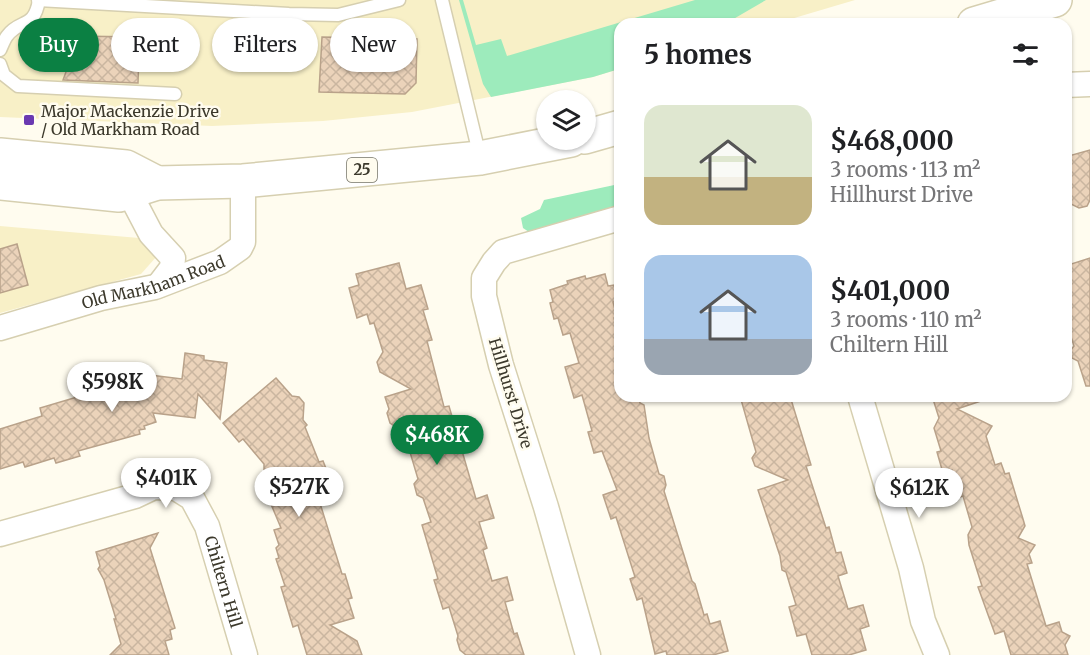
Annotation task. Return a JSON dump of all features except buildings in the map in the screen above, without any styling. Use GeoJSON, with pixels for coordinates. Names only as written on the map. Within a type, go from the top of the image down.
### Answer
{"type":"FeatureCollection","features":[{"type":"Feature","properties":{"kind":"main road"},"geometry":{"type":"LineString","coordinates":[[994,18],[1055,0]]}},
{"type":"Feature","properties":{"kind":"main road"},"geometry":{"type":"LineString","coordinates":[[596,134],[614,129]]}},
{"type":"Feature","properties":{"kind":"main road","name":"25"},"geometry":{"type":"LineString","coordinates":[[0,183],[119,195],[143,188],[243,182],[480,159],[536,147]]}},
{"type":"Feature","properties":{"kind":"main road","name":"25"},"geometry":{"type":"LineString","coordinates":[[0,155],[126,167],[143,188]]}},
{"type":"Feature","properties":{"kind":"street"},"geometry":{"type":"LineString","coordinates":[[1072,85],[1090,84]]}},
{"type":"Feature","properties":{"kind":"street","name":"Old Markham Road"},"geometry":{"type":"LineString","coordinates":[[0,328],[101,298],[159,285],[220,262],[240,248],[243,242],[243,182]]}},
{"type":"Feature","properties":{"kind":"street"},"geometry":{"type":"LineString","coordinates":[[143,188],[151,234],[173,258],[172,268],[159,285]]}},
{"type":"Feature","properties":{"kind":"street","name":"Hillhurst Drive"},"geometry":{"type":"LineString","coordinates":[[588,655],[501,365],[484,296],[484,278],[503,252],[614,220]]}},
{"type":"Feature","properties":{"kind":"street"},"geometry":{"type":"LineString","coordinates":[[862,402],[911,568],[923,621],[937,655]]}},
{"type":"Feature","properties":{"kind":"street","name":"Chiltern Hill"},"geometry":{"type":"LineString","coordinates":[[0,534],[135,496],[154,487],[176,488],[192,498],[207,526],[245,655]]}},
{"type":"Feature","properties":{"kind":"lane"},"geometry":{"type":"LineString","coordinates":[[0,50],[6,36],[31,21],[37,12],[39,0],[338,15],[399,0]]}},
{"type":"Feature","properties":{"kind":"lane"},"geometry":{"type":"LineString","coordinates":[[442,0],[480,159]]}},
{"type":"Feature","properties":{"kind":"lane"},"geometry":{"type":"LineString","coordinates":[[0,64],[4,75],[18,86],[175,94]]}},
{"type":"Feature","properties":{"kind":"shaded area"},"geometry":{"type":"Polygon","coordinates":[[[0,0],[855,0],[794,18],[614,18],[614,71],[593,77],[412,112],[323,121],[212,126],[0,117],[0,0]]]}},
{"type":"Feature","properties":{"kind":"shaded area"},"geometry":{"type":"Polygon","coordinates":[[[0,226],[139,238],[157,256],[141,274],[0,313],[0,226]]]}},
{"type":"Feature","properties":{"kind":"green space"},"geometry":{"type":"Polygon","coordinates":[[[459,0],[463,0],[476,45],[501,39],[507,56],[614,24],[614,71],[593,77],[491,97],[483,84],[459,0]]]}},
{"type":"Feature","properties":{"kind":"green space"},"geometry":{"type":"Polygon","coordinates":[[[695,0],[766,0],[735,18],[635,18],[695,0]]]}},
{"type":"Feature","properties":{"kind":"green space"},"geometry":{"type":"Polygon","coordinates":[[[614,185],[614,206],[529,232],[523,228],[521,218],[540,209],[544,200],[614,185]]]}},
{"type":"Feature","properties":{"kind":"place","name":"Major Mackenzie Drive / Old Markham Road"},"geometry":{"type":"Point","coordinates":[29,120]}}]}
